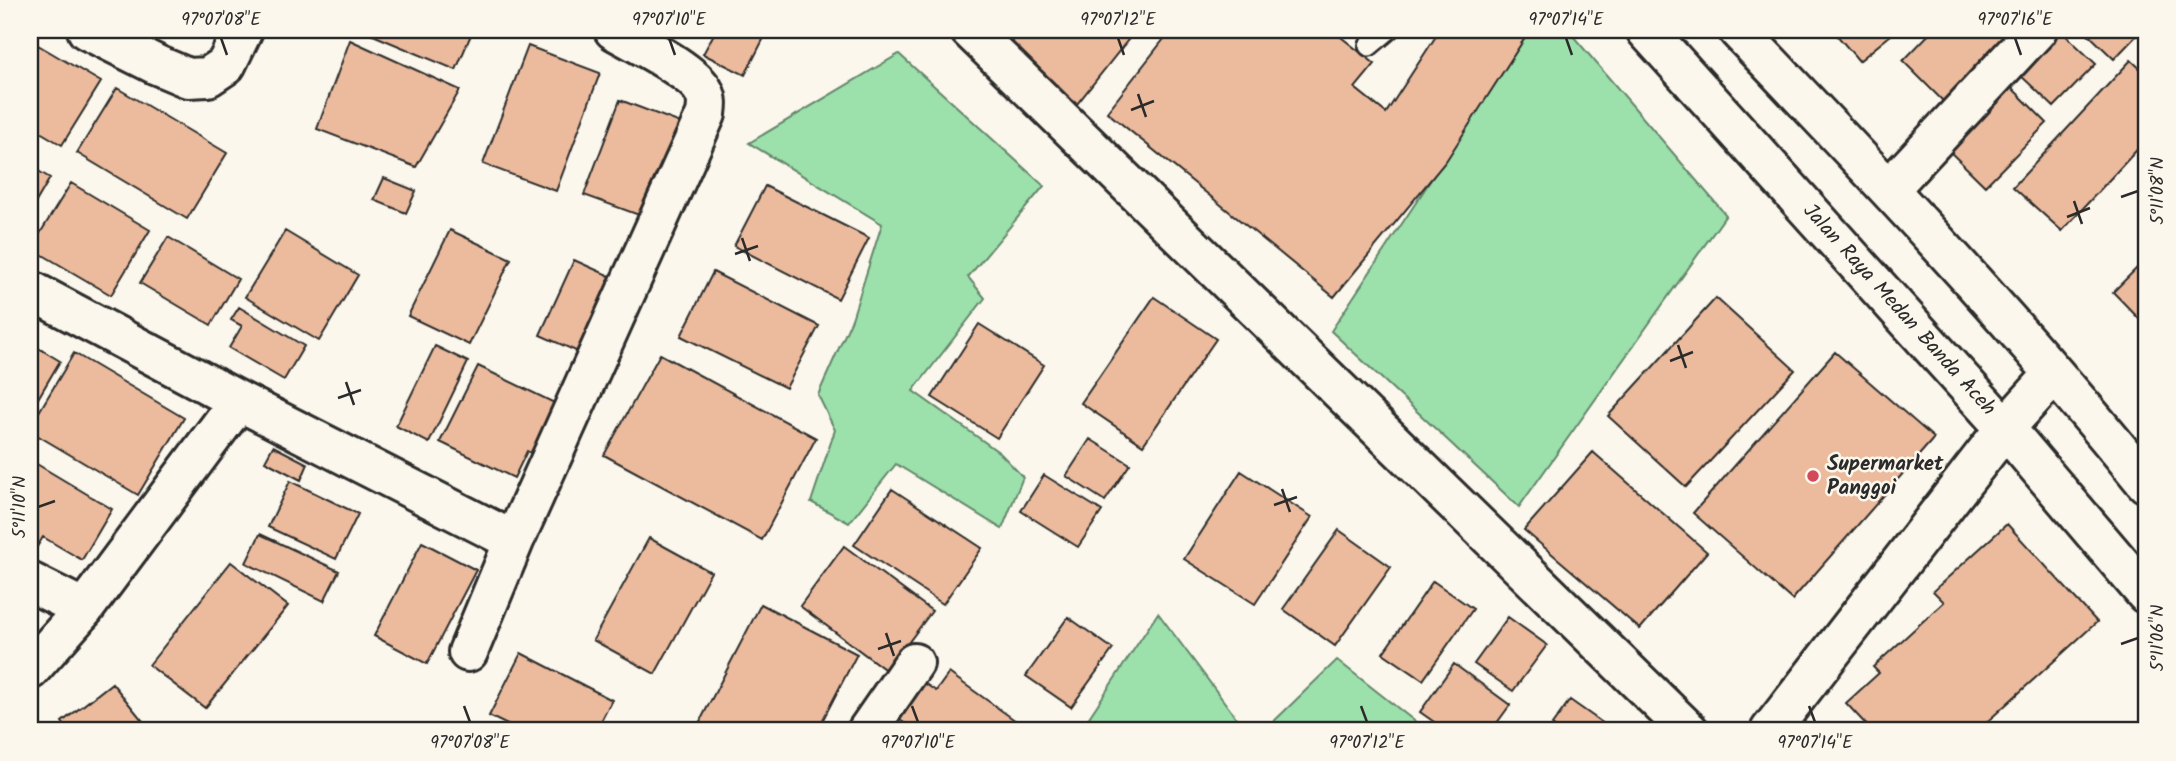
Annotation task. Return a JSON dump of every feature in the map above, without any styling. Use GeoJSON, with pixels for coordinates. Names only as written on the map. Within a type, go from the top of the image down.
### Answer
{"type":"FeatureCollection","features":[{"type":"Feature","properties":{"kind":"main road"},"geometry":{"type":"LineString","coordinates":[[87,30],[188,78],[208,77],[226,65],[243,30]]}},
{"type":"Feature","properties":{"kind":"main road"},"geometry":{"type":"LineString","coordinates":[[468,652],[514,541],[706,114],[708,100],[704,90],[686,72],[614,30]]}},
{"type":"Feature","properties":{"kind":"main road"},"geometry":{"type":"LineString","coordinates":[[970,30],[1689,731]]}},
{"type":"Feature","properties":{"kind":"main road","name":"Jalan Raya Medan Banda Aceh"},"geometry":{"type":"LineString","coordinates":[[1646,30],[2005,428],[2146,594]]}},
{"type":"Feature","properties":{"kind":"main road"},"geometry":{"type":"LineString","coordinates":[[1738,30],[1889,189],[2054,374],[2146,483]]}},
{"type":"Feature","properties":{"kind":"main road"},"geometry":{"type":"LineString","coordinates":[[1889,189],[2037,30]]}},
{"type":"Feature","properties":{"kind":"main road"},"geometry":{"type":"LineString","coordinates":[[30,290],[239,401],[514,541]]}},
{"type":"Feature","properties":{"kind":"main road"},"geometry":{"type":"LineString","coordinates":[[1770,731],[2005,428],[2054,374]]}},
{"type":"Feature","properties":{"kind":"main road"},"geometry":{"type":"LineString","coordinates":[[30,670],[84,609],[239,401]]}},
{"type":"Feature","properties":{"kind":"main road"},"geometry":{"type":"LineString","coordinates":[[30,582],[84,609]]}},
{"type":"Feature","properties":{"kind":"main road"},"geometry":{"type":"LineString","coordinates":[[867,731],[914,663]]}},
{"type":"Feature","properties":{"kind":"lane"},"geometry":{"type":"LineString","coordinates":[[1369,46],[1388,30]]}},
{"type":"Feature","properties":{"kind":"green space"},"geometry":{"type":"Polygon","coordinates":[[[1530,30],[1568,30],[1726,215],[1519,507],[1331,331],[1530,30]]]}},
{"type":"Feature","properties":{"kind":"green space"},"geometry":{"type":"Polygon","coordinates":[[[899,54],[1044,186],[968,277],[985,298],[913,391],[1000,453],[1023,477],[1002,529],[896,464],[849,523],[811,502],[835,430],[818,395],[852,319],[882,224],[749,143],[899,54]]]}},
{"type":"Feature","properties":{"kind":"green space"},"geometry":{"type":"Polygon","coordinates":[[[1158,613],[1246,731],[1080,731],[1158,613]]]}},
{"type":"Feature","properties":{"kind":"green space"},"geometry":{"type":"Polygon","coordinates":[[[1337,660],[1427,731],[1264,731],[1337,660]]]}},
{"type":"Feature","properties":{"kind":"building"},"geometry":{"type":"Polygon","coordinates":[[[361,30],[473,30],[456,70],[361,30]]]}},
{"type":"Feature","properties":{"kind":"building"},"geometry":{"type":"Polygon","coordinates":[[[716,30],[768,30],[745,75],[703,54],[716,30]]]}},
{"type":"Feature","properties":{"kind":"building"},"geometry":{"type":"Polygon","coordinates":[[[1014,30],[1050,30],[1053,33],[1056,30],[1135,31],[1077,104],[1002,46],[1014,30]]]}},
{"type":"Feature","properties":{"kind":"building"},"geometry":{"type":"Polygon","coordinates":[[[1171,30],[1332,30],[1375,64],[1355,88],[1386,113],[1440,30],[1530,30],[1446,161],[1334,297],[1107,112],[1171,30]]]}},
{"type":"Feature","properties":{"kind":"building"},"geometry":{"type":"Polygon","coordinates":[[[1839,30],[1897,30],[1859,61],[1835,33],[1839,30]]]}},
{"type":"Feature","properties":{"kind":"building"},"geometry":{"type":"Polygon","coordinates":[[[1933,30],[2016,30],[1945,103],[1903,61],[1933,30]]]}},
{"type":"Feature","properties":{"kind":"building"},"geometry":{"type":"Polygon","coordinates":[[[2060,30],[2096,64],[2054,107],[2018,73],[2060,30]]]}},
{"type":"Feature","properties":{"kind":"building"},"geometry":{"type":"Polygon","coordinates":[[[2084,30],[2142,30],[2114,59],[2084,30]]]}},
{"type":"Feature","properties":{"kind":"building"},"geometry":{"type":"Polygon","coordinates":[[[350,40],[460,90],[416,167],[317,129],[350,40]]]}},
{"type":"Feature","properties":{"kind":"building"},"geometry":{"type":"Polygon","coordinates":[[[38,45],[101,82],[62,145],[30,126],[30,58],[38,45]]]}},
{"type":"Feature","properties":{"kind":"building"},"geometry":{"type":"Polygon","coordinates":[[[528,46],[600,73],[556,191],[483,164],[528,46]]]}},
{"type":"Feature","properties":{"kind":"building"},"geometry":{"type":"Polygon","coordinates":[[[2131,60],[2146,74],[2146,140],[2062,231],[2013,187],[2131,60]]]}},
{"type":"Feature","properties":{"kind":"building"},"geometry":{"type":"Polygon","coordinates":[[[2005,81],[2047,123],[1985,186],[1943,145],[2005,81]]]}},
{"type":"Feature","properties":{"kind":"building"},"geometry":{"type":"Polygon","coordinates":[[[117,88],[227,153],[187,219],[77,153],[117,88]]]}},
{"type":"Feature","properties":{"kind":"building"},"geometry":{"type":"Polygon","coordinates":[[[620,100],[686,125],[650,219],[584,195],[620,100]]]}},
{"type":"Feature","properties":{"kind":"building"},"geometry":{"type":"Polygon","coordinates":[[[30,166],[50,178],[30,212],[30,166]]]}},
{"type":"Feature","properties":{"kind":"building"},"geometry":{"type":"Polygon","coordinates":[[[384,178],[416,191],[406,213],[374,200],[384,178]]]}},
{"type":"Feature","properties":{"kind":"building"},"geometry":{"type":"Polygon","coordinates":[[[71,183],[150,230],[111,295],[31,248],[71,183]]]}},
{"type":"Feature","properties":{"kind":"building"},"geometry":{"type":"Polygon","coordinates":[[[765,186],[869,238],[838,299],[734,246],[765,186]]]}},
{"type":"Feature","properties":{"kind":"building"},"geometry":{"type":"Polygon","coordinates":[[[450,230],[511,259],[469,345],[408,316],[450,230]]]}},
{"type":"Feature","properties":{"kind":"building"},"geometry":{"type":"Polygon","coordinates":[[[285,231],[358,275],[319,341],[245,297],[285,231]]]}},
{"type":"Feature","properties":{"kind":"building"},"geometry":{"type":"Polygon","coordinates":[[[168,237],[238,279],[211,325],[140,283],[168,237]]]}},
{"type":"Feature","properties":{"kind":"building"},"geometry":{"type":"Polygon","coordinates":[[[2146,259],[2146,326],[2113,292],[2146,259]]]}},
{"type":"Feature","properties":{"kind":"building"},"geometry":{"type":"Polygon","coordinates":[[[574,260],[621,281],[587,356],[540,335],[574,260]]]}},
{"type":"Feature","properties":{"kind":"building"},"geometry":{"type":"Polygon","coordinates":[[[713,272],[819,326],[786,388],[681,336],[713,272]]]}},
{"type":"Feature","properties":{"kind":"building"},"geometry":{"type":"Polygon","coordinates":[[[1154,297],[1216,339],[1143,445],[1081,403],[1154,297]]]}},
{"type":"Feature","properties":{"kind":"building"},"geometry":{"type":"Polygon","coordinates":[[[1716,298],[1795,370],[1686,487],[1608,416],[1716,298]]]}},
{"type":"Feature","properties":{"kind":"building"},"geometry":{"type":"Polygon","coordinates":[[[239,307],[304,346],[284,380],[229,348],[242,326],[231,320],[239,307]]]}},
{"type":"Feature","properties":{"kind":"building"},"geometry":{"type":"Polygon","coordinates":[[[979,324],[1044,365],[997,438],[932,397],[979,324]]]}},
{"type":"Feature","properties":{"kind":"building"},"geometry":{"type":"Polygon","coordinates":[[[30,343],[60,361],[30,412],[30,343]]]}},
{"type":"Feature","properties":{"kind":"building"},"geometry":{"type":"Polygon","coordinates":[[[435,346],[468,362],[429,443],[396,426],[435,346]]]}},
{"type":"Feature","properties":{"kind":"building","name":"Supermarket Panggoi"},"geometry":{"type":"Polygon","coordinates":[[[1835,352],[1934,438],[1792,600],[1693,513],[1835,352]]]}},
{"type":"Feature","properties":{"kind":"building"},"geometry":{"type":"Polygon","coordinates":[[[74,353],[184,418],[138,495],[30,431],[74,353]]]}},
{"type":"Feature","properties":{"kind":"building"},"geometry":{"type":"Polygon","coordinates":[[[660,354],[816,438],[762,540],[604,455],[660,354]]]}},
{"type":"Feature","properties":{"kind":"building"},"geometry":{"type":"Polygon","coordinates":[[[478,366],[569,410],[544,460],[527,451],[514,478],[440,442],[478,366]]]}},
{"type":"Feature","properties":{"kind":"building"},"geometry":{"type":"Polygon","coordinates":[[[1090,439],[1130,464],[1105,501],[1066,476],[1090,439]]]}},
{"type":"Feature","properties":{"kind":"building"},"geometry":{"type":"Polygon","coordinates":[[[273,446],[308,464],[301,480],[265,461],[273,446]]]}},
{"type":"Feature","properties":{"kind":"building"},"geometry":{"type":"Polygon","coordinates":[[[1593,452],[1707,552],[1640,629],[1524,530],[1593,452]]]}},
{"type":"Feature","properties":{"kind":"building"},"geometry":{"type":"Polygon","coordinates":[[[30,460],[112,509],[82,560],[43,537],[32,555],[30,553],[30,460]]]}},
{"type":"Feature","properties":{"kind":"building"},"geometry":{"type":"Polygon","coordinates":[[[1241,471],[1312,517],[1255,604],[1184,559],[1241,471]]]}},
{"type":"Feature","properties":{"kind":"building"},"geometry":{"type":"Polygon","coordinates":[[[1044,475],[1102,511],[1078,547],[1021,511],[1044,475]]]}},
{"type":"Feature","properties":{"kind":"building"},"geometry":{"type":"Polygon","coordinates":[[[290,481],[358,514],[336,559],[268,527],[290,481]]]}},
{"type":"Feature","properties":{"kind":"building"},"geometry":{"type":"Polygon","coordinates":[[[892,489],[982,548],[943,604],[854,545],[892,489]]]}},
{"type":"Feature","properties":{"kind":"building"},"geometry":{"type":"Polygon","coordinates":[[[2007,524],[2097,622],[1977,731],[1872,731],[1846,703],[1879,673],[1873,667],[1944,602],[1933,591],[2007,524]]]}},
{"type":"Feature","properties":{"kind":"building"},"geometry":{"type":"Polygon","coordinates":[[[1339,530],[1391,567],[1335,646],[1283,609],[1339,530]]]}},
{"type":"Feature","properties":{"kind":"building"},"geometry":{"type":"Polygon","coordinates":[[[260,534],[339,571],[324,601],[246,563],[260,534]]]}},
{"type":"Feature","properties":{"kind":"building"},"geometry":{"type":"Polygon","coordinates":[[[649,538],[711,572],[655,674],[593,640],[649,538]]]}},
{"type":"Feature","properties":{"kind":"building"},"geometry":{"type":"Polygon","coordinates":[[[422,542],[476,570],[427,664],[374,636],[422,542]]]}},
{"type":"Feature","properties":{"kind":"building"},"geometry":{"type":"Polygon","coordinates":[[[844,546],[932,611],[887,671],[800,606],[844,546]]]}},
{"type":"Feature","properties":{"kind":"building"},"geometry":{"type":"Polygon","coordinates":[[[231,562],[288,606],[205,708],[149,665],[231,562]]]}},
{"type":"Feature","properties":{"kind":"building"},"geometry":{"type":"Polygon","coordinates":[[[1433,581],[1473,609],[1423,680],[1383,653],[1433,581]]]}},
{"type":"Feature","properties":{"kind":"building"},"geometry":{"type":"Polygon","coordinates":[[[761,604],[857,654],[817,731],[774,731],[764,726],[761,731],[695,731],[761,604]]]}},
{"type":"Feature","properties":{"kind":"building"},"geometry":{"type":"Polygon","coordinates":[[[1068,617],[1113,649],[1071,707],[1026,676],[1068,617]]]}},
{"type":"Feature","properties":{"kind":"building"},"geometry":{"type":"Polygon","coordinates":[[[1508,617],[1547,645],[1513,691],[1474,664],[1508,617]]]}},
{"type":"Feature","properties":{"kind":"building"},"geometry":{"type":"Polygon","coordinates":[[[521,653],[612,700],[596,731],[520,731],[489,716],[521,653]]]}},
{"type":"Feature","properties":{"kind":"building"},"geometry":{"type":"Polygon","coordinates":[[[1454,664],[1510,705],[1491,731],[1447,731],[1420,712],[1454,664]]]}},
{"type":"Feature","properties":{"kind":"building"},"geometry":{"type":"Polygon","coordinates":[[[949,673],[1030,731],[907,731],[910,727],[894,716],[921,681],[936,691],[949,673]]]}},
{"type":"Feature","properties":{"kind":"building"},"geometry":{"type":"Polygon","coordinates":[[[112,683],[151,731],[69,731],[62,722],[112,683]]]}},
{"type":"Feature","properties":{"kind":"building"},"geometry":{"type":"Polygon","coordinates":[[[1570,700],[1614,731],[1561,731],[1552,725],[1570,700]]]}},
{"type":"Feature","properties":{"kind":"place","name":"Supermarket Panggoi"},"geometry":{"type":"Point","coordinates":[1813,476]}}]}
